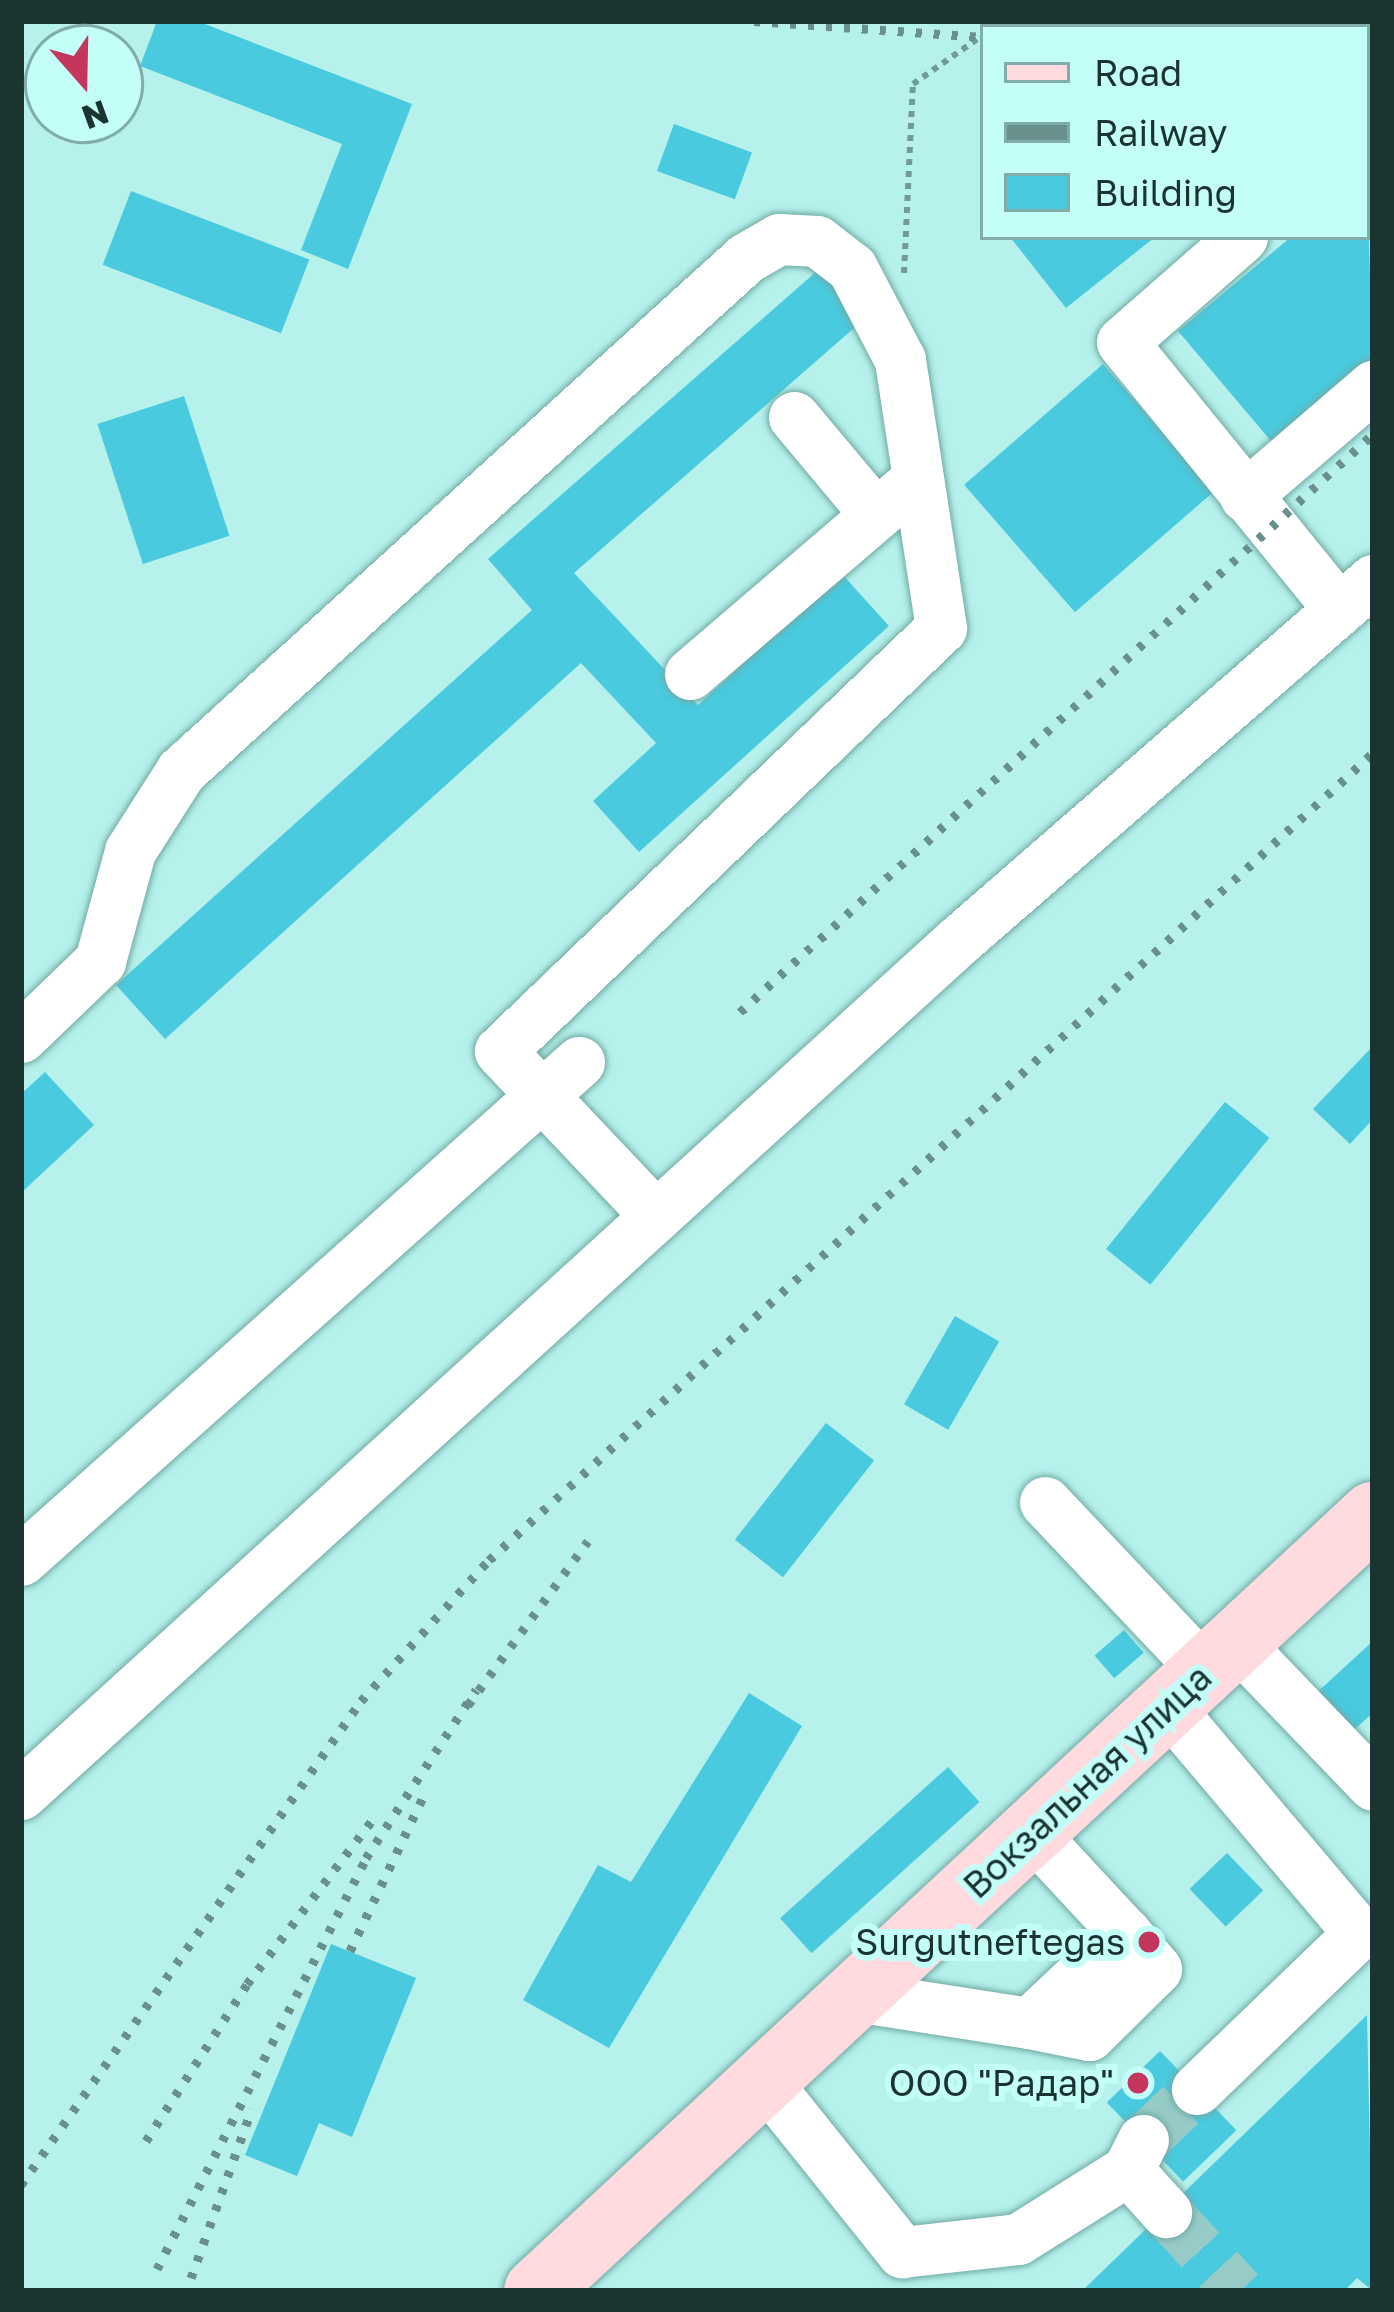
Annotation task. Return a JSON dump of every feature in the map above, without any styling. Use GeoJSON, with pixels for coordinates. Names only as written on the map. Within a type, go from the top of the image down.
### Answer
{"type":"FeatureCollection","features":[{"type":"Feature","properties":{"kind":"main road","name":"Вокзальная улица"},"geometry":{"type":"LineString","coordinates":[[537,2291],[1373,1515]]}},
{"type":"Feature","properties":{"kind":"lane"},"geometry":{"type":"LineString","coordinates":[[21,1037],[100,961],[130,851],[181,771],[746,258],[779,239],[817,241],[852,268],[900,360],[941,628],[500,1051],[561,1080],[656,1216]]}},
{"type":"Feature","properties":{"kind":"lane"},"geometry":{"type":"LineString","coordinates":[[21,1794],[656,1216],[1356,595],[1245,496],[1122,342],[1239,240]]}},
{"type":"Feature","properties":{"kind":"lane"},"geometry":{"type":"LineString","coordinates":[[1245,496],[1373,386]]}},
{"type":"Feature","properties":{"kind":"lane"},"geometry":{"type":"LineString","coordinates":[[794,417],[875,514]]}},
{"type":"Feature","properties":{"kind":"lane"},"geometry":{"type":"LineString","coordinates":[[690,674],[916,480]]}},
{"type":"Feature","properties":{"kind":"lane"},"geometry":{"type":"LineString","coordinates":[[21,1560],[561,1080]]}},
{"type":"Feature","properties":{"kind":"lane"},"geometry":{"type":"LineString","coordinates":[[1045,1502],[1202,1673],[1366,1941],[1197,2089]]}},
{"type":"Feature","properties":{"kind":"lane"},"geometry":{"type":"LineString","coordinates":[[1202,1673],[1373,1785]]}},
{"type":"Feature","properties":{"kind":"lane"},"geometry":{"type":"LineString","coordinates":[[855,1996],[1029,2024],[1125,1933],[1031,1832]]}},
{"type":"Feature","properties":{"kind":"lane"},"geometry":{"type":"LineString","coordinates":[[764,2080],[902,2252],[1018,2239],[1136,2155],[1166,2212]]}},
{"type":"Feature","properties":{"kind":"path"},"geometry":{"type":"LineString","coordinates":[[900,360],[913,84],[980,37]]}},
{"type":"Feature","properties":{"kind":"building"},"geometry":{"type":"Polygon","coordinates":[[[157,21],[197,21],[412,104],[348,269],[301,250],[342,144],[144,68],[157,21]]]}},
{"type":"Feature","properties":{"kind":"building"},"geometry":{"type":"Polygon","coordinates":[[[674,124],[752,152],[735,199],[657,171],[674,124]]]}},
{"type":"Feature","properties":{"kind":"building"},"geometry":{"type":"Polygon","coordinates":[[[131,191],[309,259],[281,333],[103,265],[131,191]]]}},
{"type":"Feature","properties":{"kind":"building"},"geometry":{"type":"Polygon","coordinates":[[[1012,240],[1151,240],[1066,308],[1012,240]]]}},
{"type":"Feature","properties":{"kind":"building"},"geometry":{"type":"Polygon","coordinates":[[[1287,240],[1369,240],[1373,365],[1276,447],[1178,331],[1287,240]]]}},
{"type":"Feature","properties":{"kind":"building"},"geometry":{"type":"Polygon","coordinates":[[[825,264],[869,315],[574,573],[698,705],[842,574],[889,626],[639,852],[593,801],[656,743],[581,663],[165,1039],[116,985],[532,610],[488,559],[825,264]]]}},
{"type":"Feature","properties":{"kind":"building"},"geometry":{"type":"Polygon","coordinates":[[[1103,364],[1214,492],[1075,612],[964,485],[1103,364]]]}},
{"type":"Feature","properties":{"kind":"building"},"geometry":{"type":"Polygon","coordinates":[[[184,396],[229,536],[143,564],[97,424],[184,396]]]}},
{"type":"Feature","properties":{"kind":"building"},"geometry":{"type":"Polygon","coordinates":[[[1373,1046],[1373,1119],[1350,1144],[1313,1109],[1373,1046]]]}},
{"type":"Feature","properties":{"kind":"building"},"geometry":{"type":"Polygon","coordinates":[[[45,1072],[94,1125],[21,1193],[21,1094],[45,1072]]]}},
{"type":"Feature","properties":{"kind":"building"},"geometry":{"type":"Polygon","coordinates":[[[1225,1102],[1269,1138],[1150,1285],[1106,1249],[1225,1102]]]}},
{"type":"Feature","properties":{"kind":"building"},"geometry":{"type":"Polygon","coordinates":[[[955,1316],[999,1342],[948,1430],[904,1404],[955,1316]]]}},
{"type":"Feature","properties":{"kind":"building"},"geometry":{"type":"Polygon","coordinates":[[[826,1423],[874,1461],[783,1577],[735,1540],[826,1423]]]}},
{"type":"Feature","properties":{"kind":"building"},"geometry":{"type":"Polygon","coordinates":[[[1124,1630],[1144,1653],[1114,1678],[1095,1656],[1124,1630]]]}},
{"type":"Feature","properties":{"kind":"building"},"geometry":{"type":"Polygon","coordinates":[[[1373,1641],[1373,1713],[1347,1736],[1312,1697],[1373,1641]]]}},
{"type":"Feature","properties":{"kind":"building"},"geometry":{"type":"Polygon","coordinates":[[[749,1693],[802,1726],[609,2048],[523,2000],[598,1865],[631,1882],[749,1693]]]}},
{"type":"Feature","properties":{"kind":"building"},"geometry":{"type":"Polygon","coordinates":[[[948,1767],[979,1802],[811,1953],[780,1918],[948,1767]]]}},
{"type":"Feature","properties":{"kind":"building"},"geometry":{"type":"Polygon","coordinates":[[[1227,1853],[1263,1890],[1226,1927],[1190,1889],[1227,1853]]]}},
{"type":"Feature","properties":{"kind":"building"},"geometry":{"type":"Polygon","coordinates":[[[331,1944],[416,1978],[352,2137],[319,2123],[297,2176],[245,2155],[331,1944]]]}},
{"type":"Feature","properties":{"kind":"building"},"geometry":{"type":"Polygon","coordinates":[[[1367,2015],[1373,2291],[1357,2278],[1344,2291],[1082,2291],[1367,2015]]]}},
{"type":"Feature","properties":{"kind":"building"},"geometry":{"type":"Polygon","coordinates":[[[1160,2051],[1236,2130],[1183,2182],[1107,2102],[1160,2051]]]}},
{"type":"Feature","properties":{"kind":"tunnel"},"geometry":{"type":"LineString","coordinates":[[1144,2140],[1197,2089]]}},
{"type":"Feature","properties":{"kind":"tunnel"},"geometry":{"type":"LineString","coordinates":[[1166,2212],[1239,2291]]}},
{"type":"Feature","properties":{"kind":"railway"},"geometry":{"type":"LineString","coordinates":[[754,21],[980,37]]}},
{"type":"Feature","properties":{"kind":"railway"},"geometry":{"type":"LineString","coordinates":[[1306,24],[1334,21]]}},
{"type":"Feature","properties":{"kind":"railway"},"geometry":{"type":"LineString","coordinates":[[740,1012],[1373,434]]}},
{"type":"Feature","properties":{"kind":"railway"},"geometry":{"type":"LineString","coordinates":[[21,2185],[361,1701],[489,1560],[1373,753]]}},
{"type":"Feature","properties":{"kind":"railway"},"geometry":{"type":"LineString","coordinates":[[468,1705],[588,1541]]}},
{"type":"Feature","properties":{"kind":"railway"},"geometry":{"type":"LineString","coordinates":[[157,2269],[366,1858],[476,1690]]}},
{"type":"Feature","properties":{"kind":"railway"},"geometry":{"type":"LineString","coordinates":[[350,1951],[423,1797]]}},
{"type":"Feature","properties":{"kind":"railway"},"geometry":{"type":"LineString","coordinates":[[146,2141],[247,1984],[374,1818]]}},
{"type":"Feature","properties":{"kind":"railway"},"geometry":{"type":"LineString","coordinates":[[191,2278],[252,2109]]}},
{"type":"Feature","properties":{"kind":"place","name":"Surgutneftegas"},"geometry":{"type":"Point","coordinates":[1149,1942]}},
{"type":"Feature","properties":{"kind":"place","name":"ООО \"Радар\""},"geometry":{"type":"Point","coordinates":[1138,2083]}}]}
